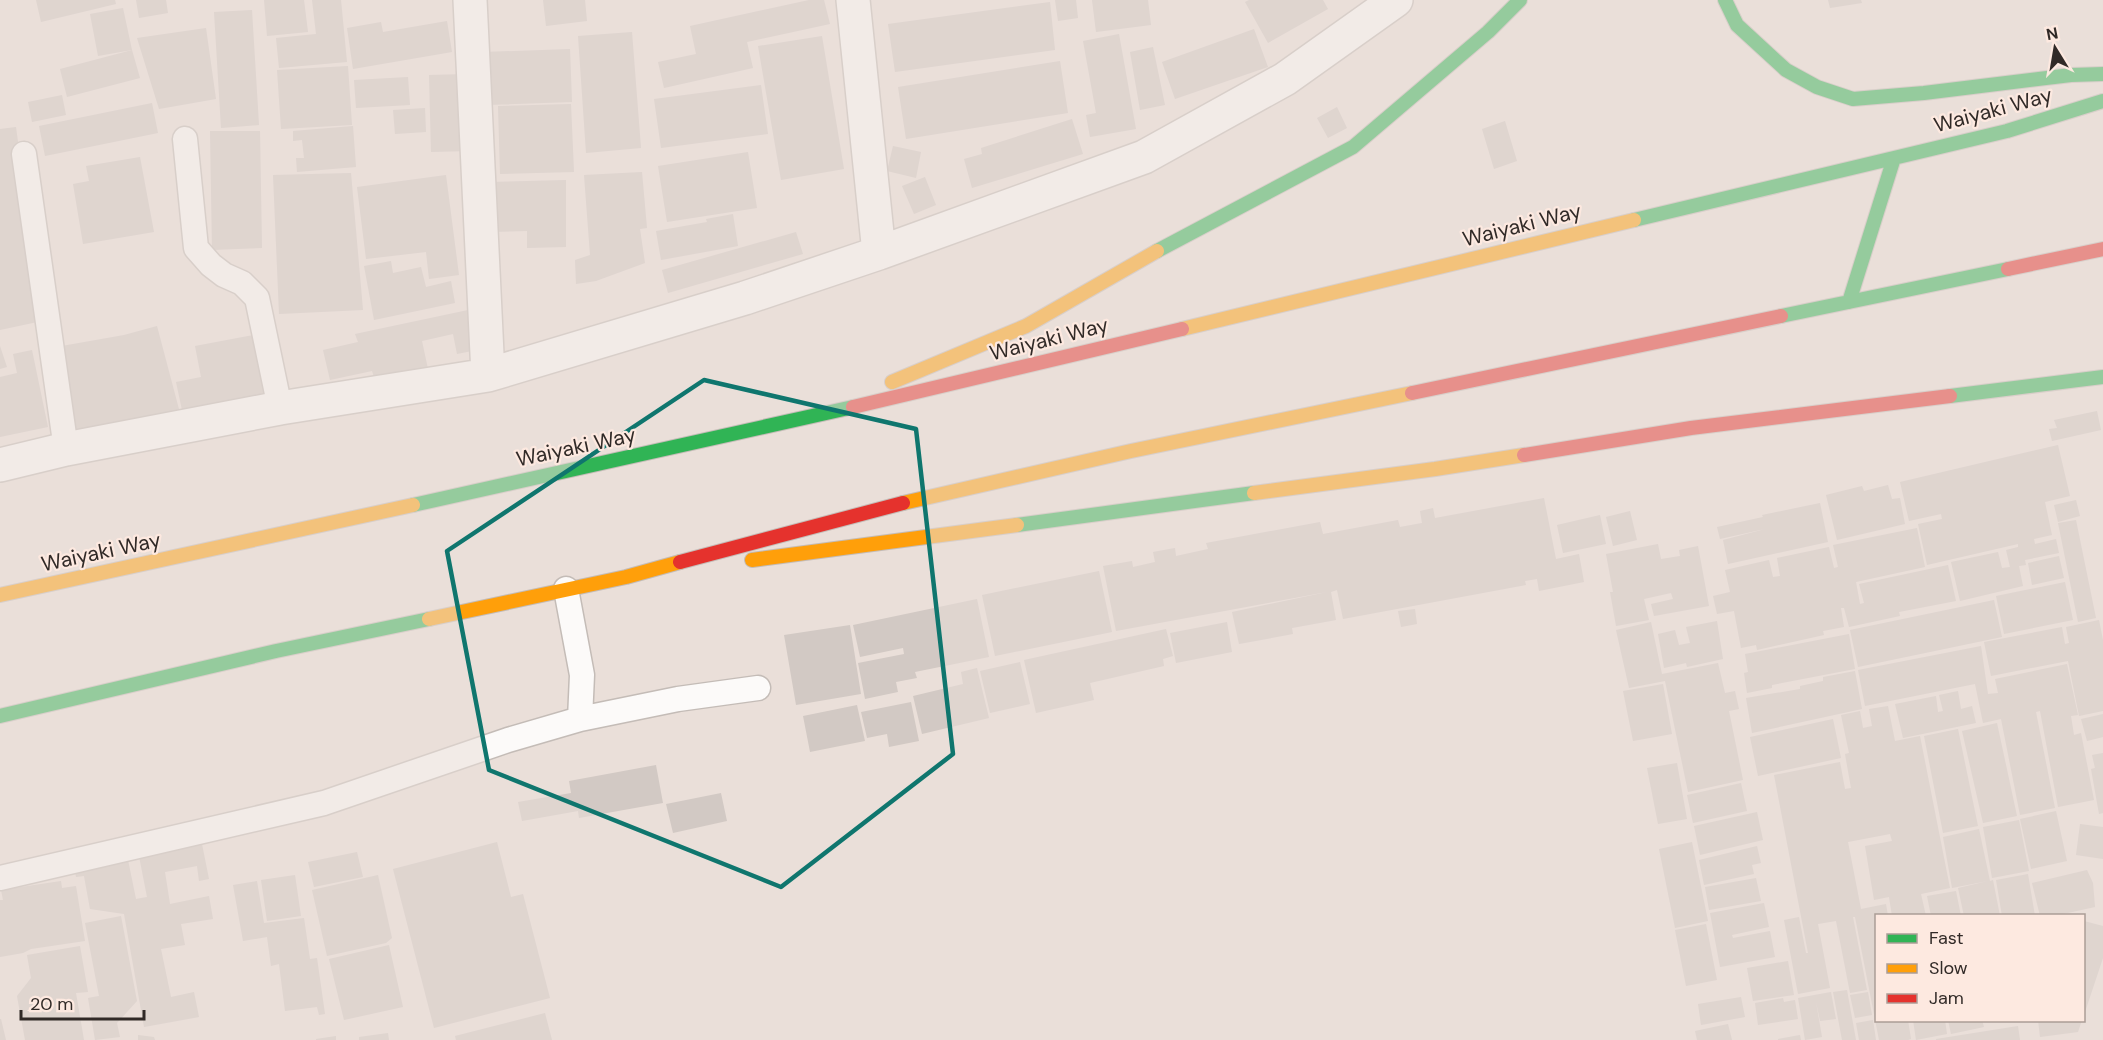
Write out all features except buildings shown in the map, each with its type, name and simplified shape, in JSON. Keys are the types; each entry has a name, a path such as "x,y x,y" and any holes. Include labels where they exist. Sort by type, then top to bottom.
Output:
{"highway":[{"path":"805,419 1026,326 1195,229 1353,147 1488,32 1520,0"},
{"path":"1725,0 1737,25 1786,70 1817,87 1853,99 1924,93 2071,75 2103,74"},
{"name":"Waiyaki Way","path":"0,595 805,419 2007,131 2103,101"},
{"path":"1849,302 1894,158"},
{"path":"0,716 276,651 626,577 863,512 1131,451 2103,249"},
{"path":"626,577 1435,469 1714,425 2103,377"}],"street":[{"path":"470,0 488,375"},
{"path":"854,0 879,253"},
{"path":"0,465 66,449 280,408 488,375 745,298 879,253 1144,158 1285,79 1396,0"}],"lane":[{"path":"185,139 196,248 211,265 224,275 243,283 257,298 280,408"},
{"path":"24,154 66,449"},
{"path":"566,590 582,675 580,719"},
{"path":"0,878 324,803 508,740 580,719 678,699 758,688"}],"highlighted area":[{"path":"704,380 916,429 953,754 781,887 489,770 447,551"}],"traffic: fast":[{"path":"1157,251 1353,147 1488,32 1520,0"},
{"path":"1725,0 1737,25 1786,70 1817,87 1853,99 1924,93 2071,75 2103,74"},
{"path":"1634,220 2007,131 2103,101"},
{"path":"1849,302 1894,158"},
{"path":"1781,316 2008,269"},
{"path":"1950,396 2103,377"},
{"path":"413,505 853,407"},
{"path":"1017,525 1254,493"},
{"path":"0,716 276,651 429,619"}],"traffic: slow":[{"path":"1182,329 1634,220"},
{"path":"892,382 1026,326 1157,251"},
{"path":"903,503 1131,451 1412,393"},
{"path":"1254,493 1524,455"},
{"path":"0,595 413,505"},
{"path":"752,560 1017,525"},
{"path":"429,619 626,577 680,562"}],"traffic: jam":[{"path":"2008,269 2103,249"},
{"path":"1412,393 1781,316"},
{"path":"853,407 1182,329"},
{"path":"1524,455 1691,428 1950,396"},
{"path":"680,562 903,503"}]}
